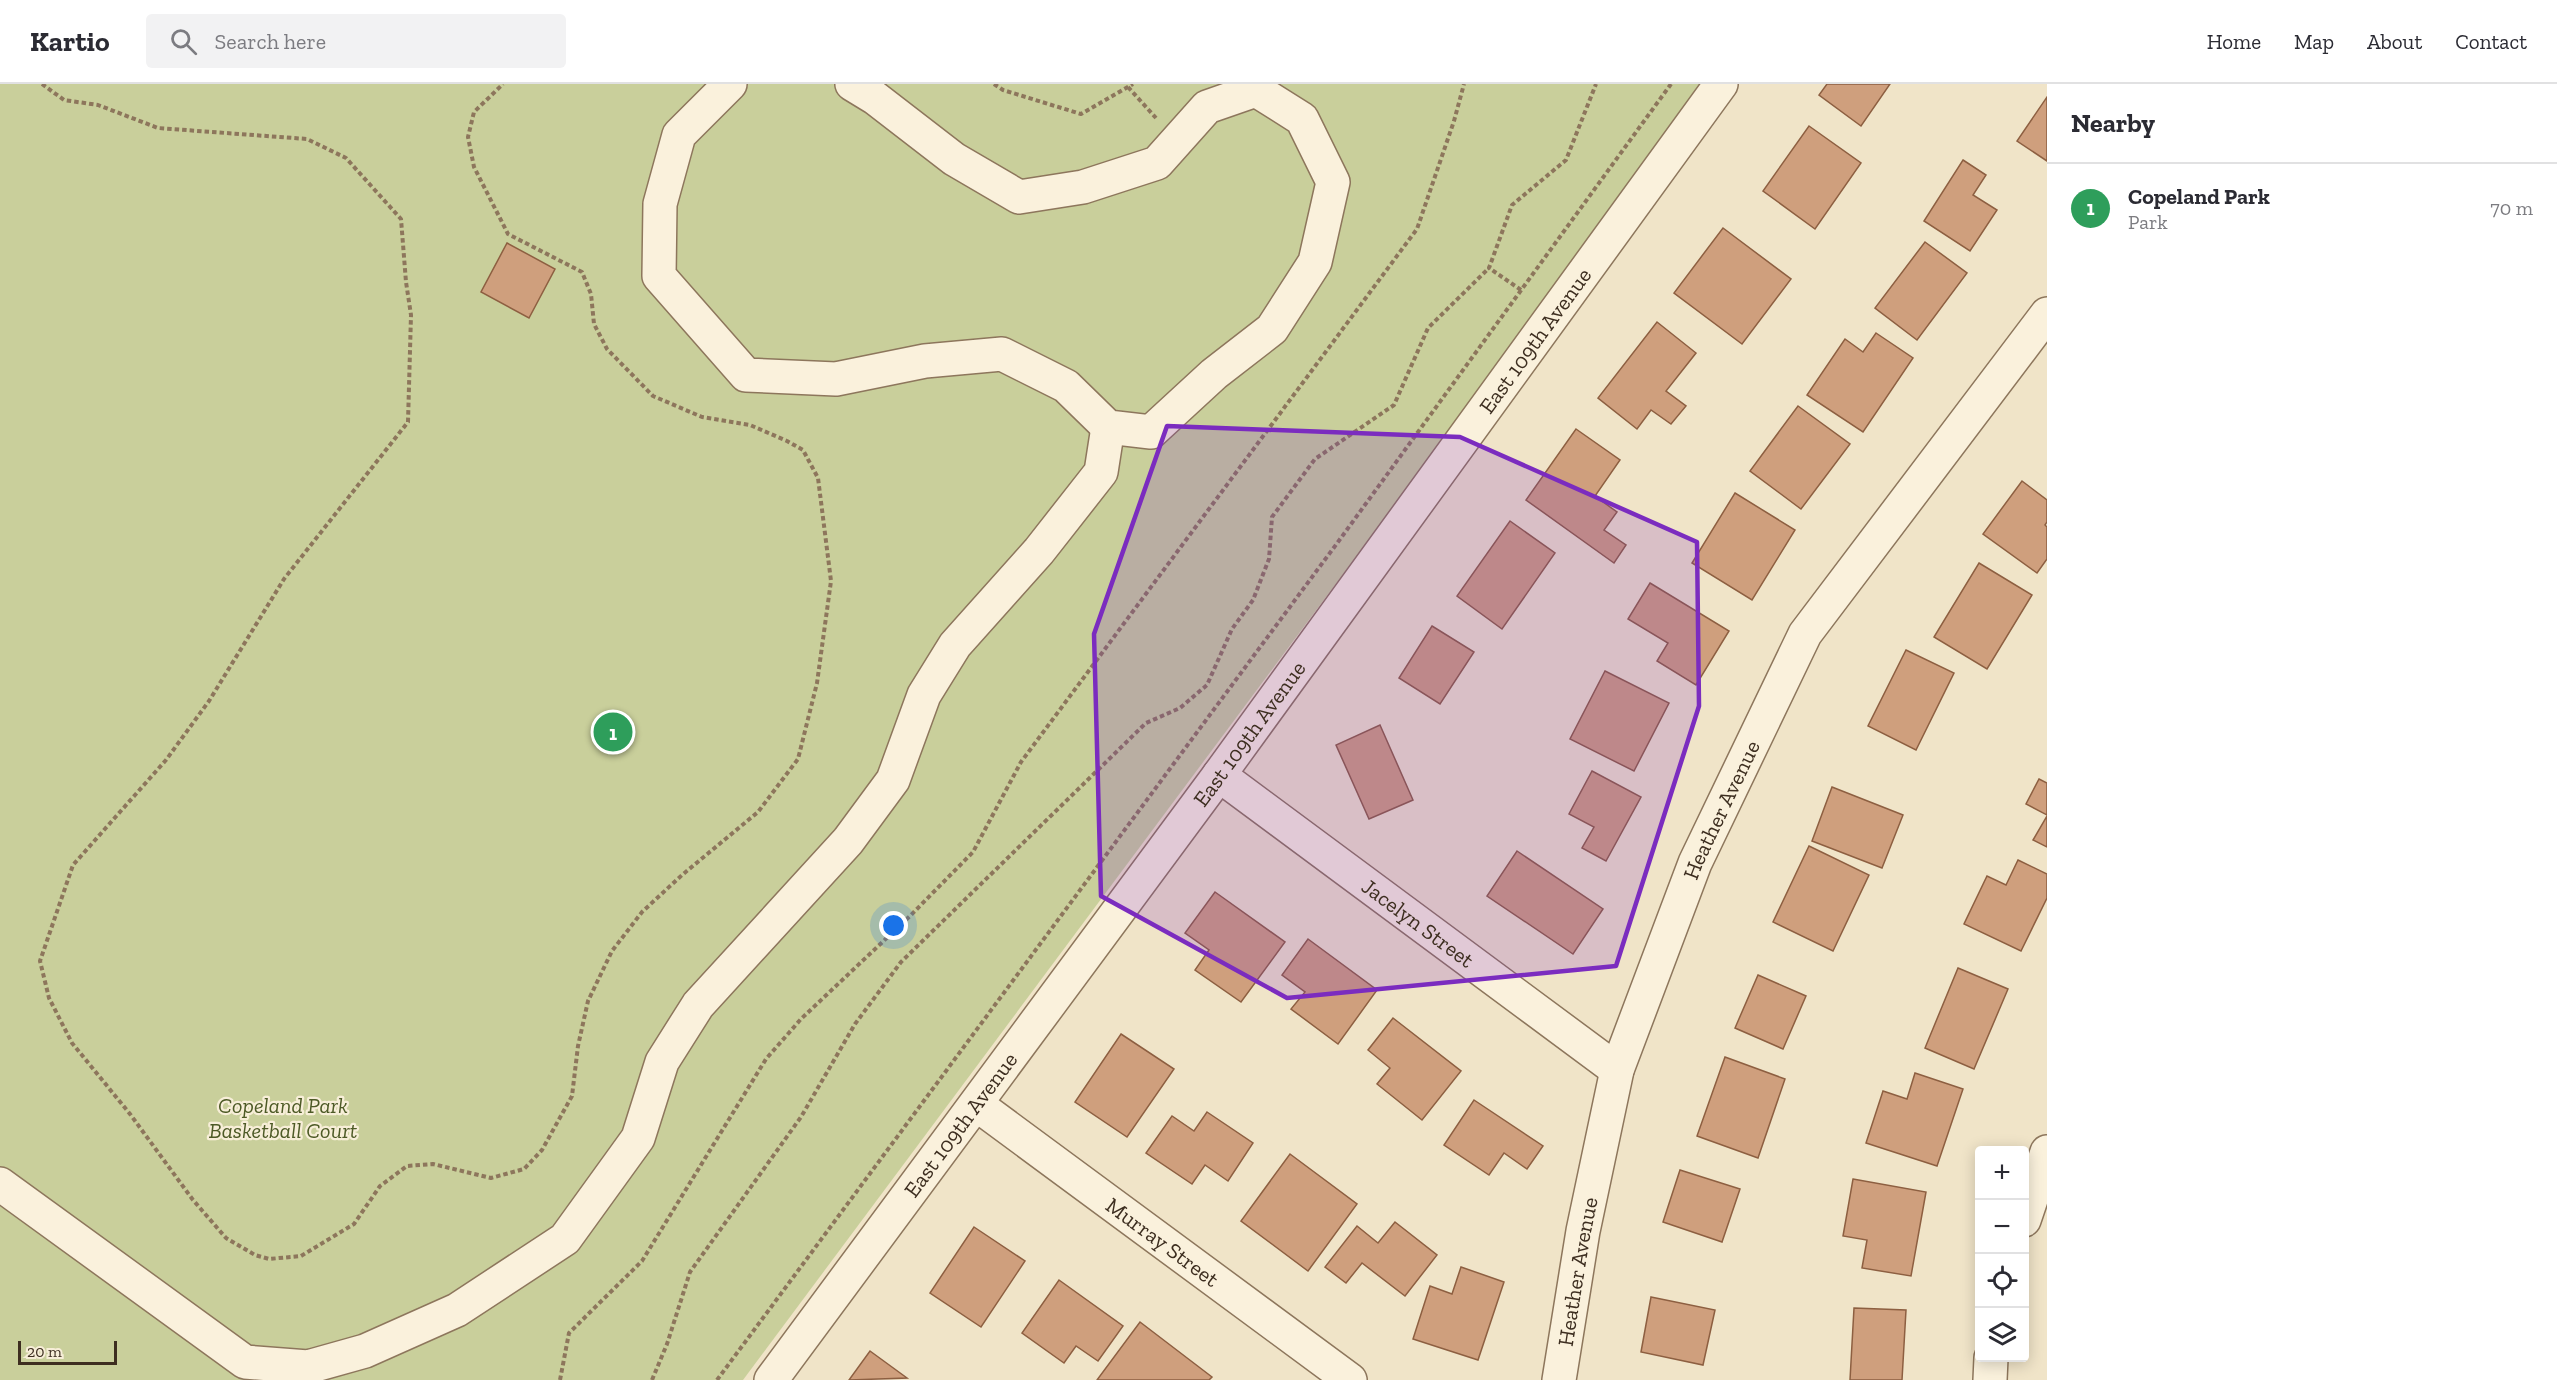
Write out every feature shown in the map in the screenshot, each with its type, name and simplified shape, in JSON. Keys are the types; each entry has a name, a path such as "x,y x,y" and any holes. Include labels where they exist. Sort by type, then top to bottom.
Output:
{"street":[{"path":"730,84 679,135 660,204 659,276 746,375 836,378 925,361 1002,354 1066,386 1108,427 1151,432 1214,374 1272,329 1315,262 1332,182 1302,118 1256,90 1208,106 1156,163 1083,187 1019,197 954,159 875,98 852,84"},
{"name":"East 109th Avenue","path":"771,1380 1219,776 1721,84"},
{"name":"Heather Avenue","path":"1559,1380 1583,1231 1617,1070 1695,863 1806,634 2047,314"},
{"path":"0,1184 245,1362 308,1366 365,1351 457,1310 565,1239 638,1138 662,1062 698,1005 848,841 893,780 924,695 955,645 1039,551 1101,472 1108,427"},
{"name":"Jacelyn Street","path":"1219,776 1617,1070"},
{"name":"Murray Street","path":"976,1104 1350,1380"},
{"path":"2029,1208 2047,1152"},
{"path":"1990,1380 1991,1362"}],"path":[{"path":"42,84 64,99 98,105 158,128 307,139 346,158 401,219 411,315 408,422 284,579 209,701 166,760 73,865 40,961 49,998 72,1043 226,1238 255,1255 269,1258 301,1256 354,1224 380,1186 407,1166 433,1164 491,1178 524,1169 542,1150 572,1096 578,1046 588,1001 612,951 642,912 682,875 758,812 798,759 817,683 831,581 818,478 804,450 750,425 702,417 653,396 607,349 594,324 591,294 582,272 508,234 474,167 468,137 474,112 502,84"},
{"path":"994,84 1003,90 1081,114 1133,84"},
{"path":"560,1380 569,1333 642,1261 766,1059 801,1019 910,916 973,852 1022,762 1417,229 1455,121 1464,84"},
{"path":"652,1380 668,1344 690,1272 801,1117 855,1024 901,962 1146,723 1180,708 1207,685 1232,629 1253,600 1269,559 1272,517 1315,459 1394,405 1428,328 1489,268 1512,205 1566,160 1596,84"},
{"path":"717,1380 1671,84"},
{"path":"1489,268 1521,290"}],"highlighted area":[{"path":"1167,426 1460,437 1697,542 1699,706 1616,966 1287,998 1101,896 1094,634"}],"green space":[{"name":"Copeland Park Basketball Court","path":"0,84 1708,84 743,1380 0,1380"}],"building":[{"path":"1827,84 1890,84 1861,126 1819,95"},
{"path":"2047,97 2047,161 2017,141"},
{"path":"1809,126 1861,163 1815,229 1763,191"},
{"path":"1963,160 1986,175 1973,195 1997,210 1970,251 1924,221"},
{"path":"1723,228 1791,279 1742,344 1674,293"},
{"path":"1925,242 1967,273 1917,340 1875,308"},
{"path":"507,243 555,269 529,318 481,292"},
{"path":"1657,322 1696,353 1666,391 1686,406 1671,424 1651,410 1637,429 1598,398"},
{"path":"1876,333 1913,358 1863,432 1807,395 1845,339 1863,352"},
{"path":"1798,406 1850,444 1801,509 1750,471"},
{"path":"1576,429 1620,460 1595,496 1617,512 1604,530 1626,545 1614,563 1526,500"},
{"path":"2022,481 2047,500 2045,525 2047,527 2047,559 2037,573 1983,534"},
{"path":"1735,493 1795,530 1752,600 1692,563"},
{"path":"1510,521 1555,553 1502,629 1457,596"},
{"path":"1979,563 2032,595 1987,669 1934,637"},
{"path":"1650,583 1729,631 1696,685 1657,661 1668,643 1628,619"},
{"path":"1432,626 1474,652 1440,704 1399,678"},
{"path":"1906,650 1954,673 1916,750 1868,726"},
{"path":"1605,671 1669,703 1634,771 1570,739"},
{"path":"1380,725 1413,800 1369,819 1336,745"},
{"path":"1592,771 1641,797 1606,861 1582,848 1594,827 1569,814"},
{"path":"2039,779 2047,783 2047,815 2026,804"},
{"path":"1832,787 1903,815 1882,868 1812,841"},
{"path":"2047,816 2047,847 2033,840"},
{"path":"1809,846 1869,875 1833,951 1773,922"},
{"path":"1517,851 1603,909 1573,954 1487,896"},
{"path":"2018,860 2047,874 2047,898 2021,951 1964,924 1987,876 2006,885"},
{"path":"1215,892 1285,942 1241,1002 1195,970 1209,950 1185,933"},
{"path":"1308,939 1377,990 1338,1044 1291,1009 1305,992 1282,975"},
{"path":"1958,968 2008,989 1974,1069 1925,1048"},
{"path":"1758,975 1806,996 1783,1049 1735,1028"},
{"path":"1393,1018 1461,1071 1422,1120 1377,1084 1390,1068 1368,1050"},
{"path":"1121,1034 1174,1069 1127,1137 1075,1102"},
{"path":"1725,1057 1785,1079 1758,1158 1697,1136"},
{"path":"1915,1073 1963,1089 1937,1166 1866,1143 1883,1091 1907,1099"},
{"path":"1474,1100 1543,1146 1527,1169 1504,1153 1489,1175 1444,1145"},
{"path":"1207,1112 1253,1143 1228,1181 1205,1165 1192,1184 1146,1153 1172,1116 1194,1131"},
{"path":"1290,1154 1357,1204 1308,1271 1241,1221"},
{"path":"1680,1170 1740,1189 1722,1242 1663,1222"},
{"path":"1853,1179 1926,1192 1911,1276 1862,1268 1867,1240 1843,1236"},
{"path":"1395,1222 1437,1255 1405,1296 1362,1263 1346,1283 1325,1267 1357,1226 1378,1243"},
{"path":"974,1227 1025,1261 981,1327 930,1293"},
{"path":"1461,1267 1504,1282 1478,1360 1413,1339 1430,1286 1452,1294"},
{"path":"1059,1280 1123,1326 1098,1361 1076,1346 1064,1363 1022,1333"},
{"path":"1651,1297 1715,1310 1703,1365 1641,1352"},
{"path":"1854,1308 1906,1310 1902,1380 1850,1380"},
{"path":"1140,1322 1212,1377 1209,1380 1097,1380"},
{"path":"870,1351 907,1378 849,1380"}],"place":[{"name":"Copeland Park","path":"613,732"}]}
